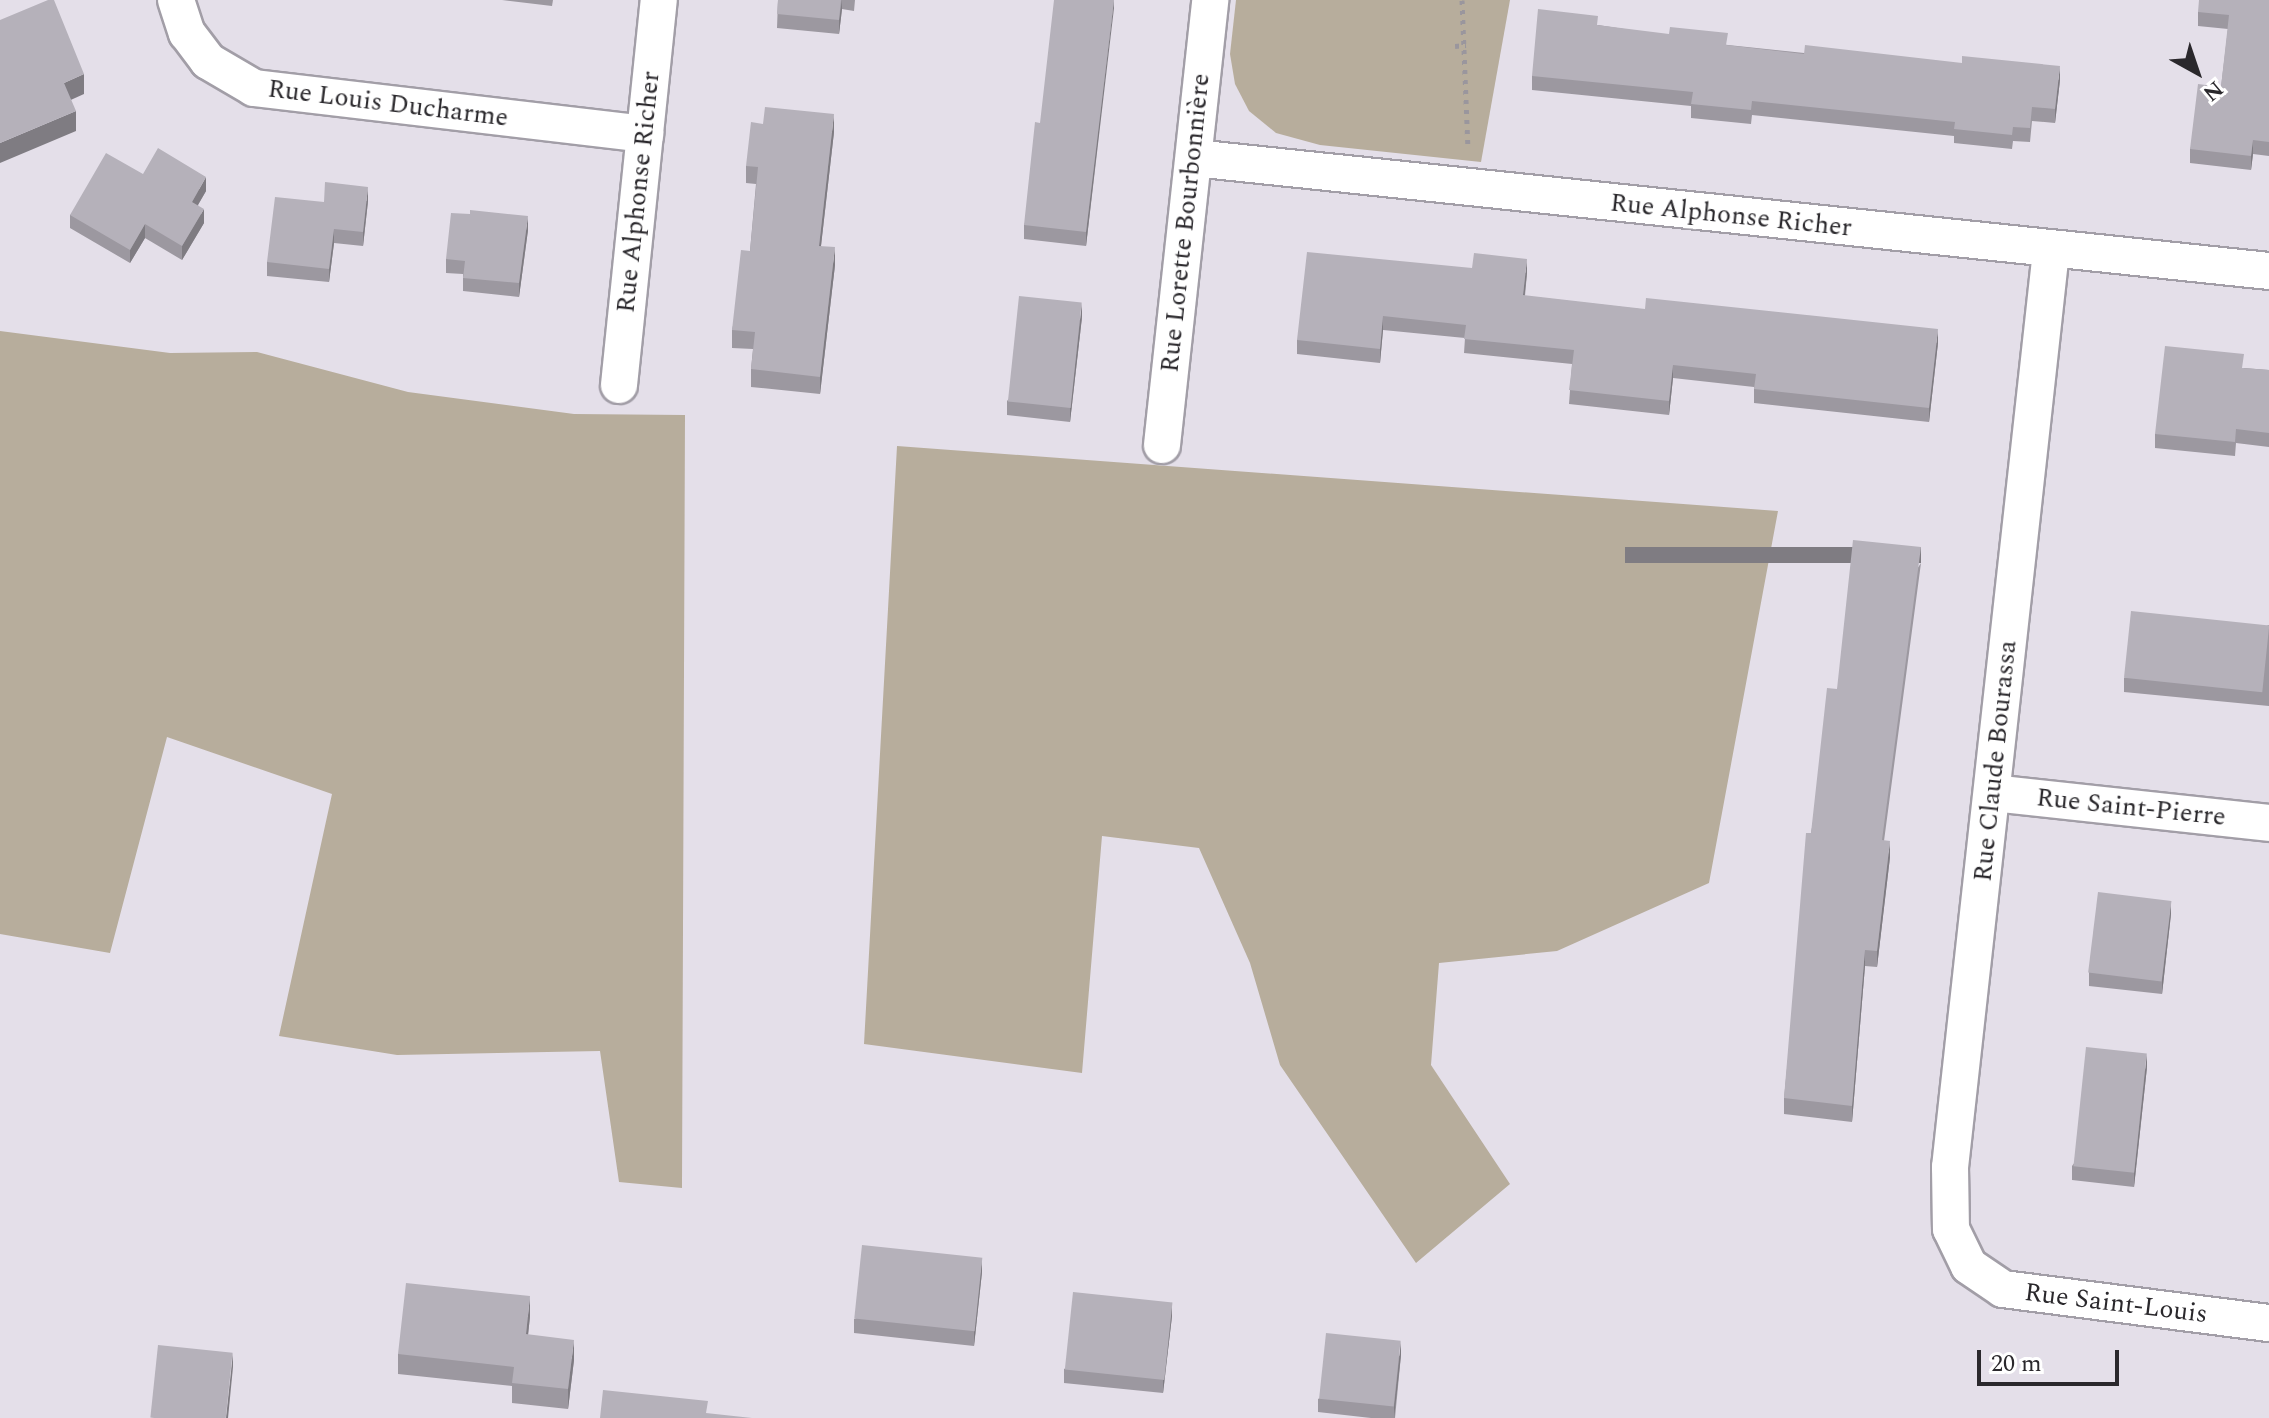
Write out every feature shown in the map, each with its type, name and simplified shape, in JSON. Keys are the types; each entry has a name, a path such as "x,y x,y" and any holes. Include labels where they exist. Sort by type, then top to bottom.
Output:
{"street":[{"name":"Rue Louis Ducharme","path":"176,0 187,33 208,61 254,88 645,134"},
{"name":"Rue Alphonse Richer","path":"619,385 659,0"},
{"name":"Rue Lorette Bourbonnière","path":"1162,445 1210,0"},
{"name":"Rue Alphonse Richer","path":"1194,158 2051,251 2269,271"},
{"name":"Rue Claude Bourassa","path":"1969,1266 1951,1229 1950,1167 2051,251"},
{"name":"Rue Saint-Pierre","path":"1993,793 2269,823"},
{"name":"Rue Saint-Louis","path":"1969,1266 1991,1283 2017,1292 2269,1323"}],"path":[{"path":"1462,0 1468,156"},
{"path":"1455,46 1466,45"}],"shaded area":[{"path":"1236,0 1510,0 1481,162 1320,145 1276,133 1249,111 1235,84 1230,54"},
{"path":"0,331 170,353 257,352 408,392 574,414 685,415 682,1188 619,1182 600,1051 397,1055 279,1036 332,794 167,737 110,953 0,934"},
{"path":"897,446 1778,511 1709,883 1557,951 1439,963 1431,1065 1510,1184 1416,1263 1280,1065 1250,963 1199,848 1102,836 1082,1073 864,1044"}],"building":[{"path":"54,0 84,74 64,83 76,111 0,143 0,20"},
{"path":"778,0 841,0 839,20 777,14"},
{"path":"1054,0 1114,0 1086,232 1024,225 1035,122 1040,123"},
{"path":"2199,0 2269,0 2269,142 2253,140 2251,156 2190,149 2198,84 2221,87 2229,15 2198,12"},
{"path":"1538,9 1598,16 1597,25 1669,34 1670,27 1728,33 1726,45 1804,54 1805,45 1962,63 1962,56 2060,66 2055,109 2032,107 2030,128 2013,127 2012,135 1954,129 1955,122 1752,101 1751,110 1691,104 1693,92 1532,76"},
{"path":"765,107 834,114 819,246 835,247 820,377 751,369 755,332 732,330 741,250 750,251 758,167 746,166 751,122 763,124"},
{"path":"158,148 206,177 192,202 204,209 182,246 145,224 130,250 70,215 106,153 143,174"},
{"path":"325,182 368,187 363,232 334,229 329,269 267,262 275,197 324,202"},
{"path":"470,210 528,216 519,283 463,278 465,261 446,259 451,213 470,214"},
{"path":"1307,252 1472,268 1474,253 1527,259 1523,295 1645,309 1646,298 1938,329 1929,408 1754,389 1756,374 1673,365 1669,401 1569,390 1574,350 1464,339 1466,325 1383,316 1380,349 1297,340"},
{"path":"1019,296 1082,303 1071,408 1008,401"},
{"path":"2165,346 2244,354 2242,368 2269,370 2269,433 2236,429 2235,442 2155,434"},
{"path":"1853,540 1921,547 1882,840 1890,841 1877,951 1865,950 1852,1106 1784,1098 1806,833 1811,833 1827,688 1837,689"},
{"path":"2131,611 2269,626 2262,692 2124,678"},
{"path":"2098,892 2171,901 2162,981 2088,972"},
{"path":"2086,1047 2147,1053 2134,1173 2073,1166"},
{"path":"862,1245 982,1258 975,1331 854,1319"},
{"path":"406,1283 530,1296 526,1334 574,1340 568,1389 512,1383 514,1367 398,1354"},
{"path":"1073,1292 1172,1302 1164,1380 1065,1370"},
{"path":"1326,1333 1401,1341 1394,1406 1319,1399"},
{"path":"158,1345 233,1353 226,1418 150,1418"},
{"path":"603,1390 708,1401 706,1413 752,1418 600,1418"}]}
